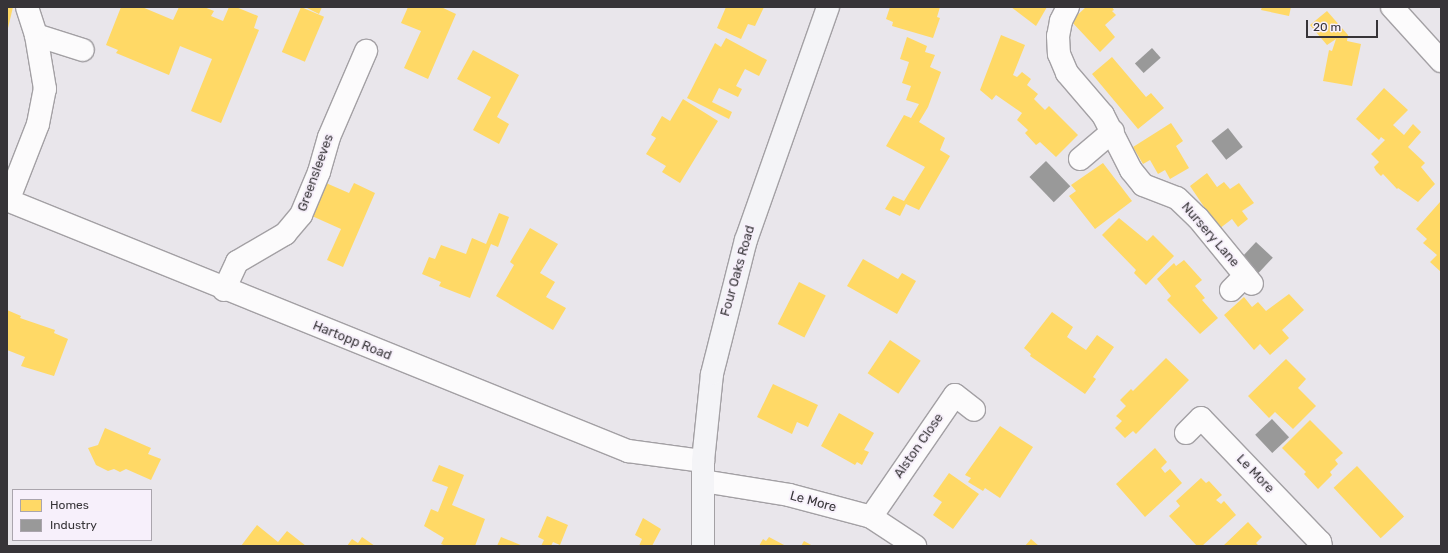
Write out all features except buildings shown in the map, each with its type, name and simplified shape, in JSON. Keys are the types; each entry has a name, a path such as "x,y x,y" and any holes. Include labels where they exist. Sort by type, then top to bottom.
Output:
{"main road":[{"name":"Four Oaks Road","path":"703,546 703,471 712,374 746,240 828,7"}],"street":[{"path":"8,201 43,105 45,89 36,35 27,7"},
{"name":"Nursery Lane","path":"1068,7 1061,21 1058,36 1059,54 1067,73 1103,115 1113,131 1131,170 1143,185 1177,198 1198,218 1243,283"},
{"path":"1392,7 1441,61"},
{"path":"36,35 83,50"},
{"name":"Greensleeves","path":"224,290 238,262 285,234 301,215 318,172 329,136 366,51"},
{"path":"1080,159 1113,131"},
{"name":"Hartopp Road","path":"8,201 224,290 628,451 703,471"},
{"name":"Alston Close","path":"871,517 955,395 974,410"},
{"name":"Le More","path":"1186,433 1201,418 1320,542 1321,546"},
{"name":"Le More","path":"703,471 871,517 915,546"}]}
